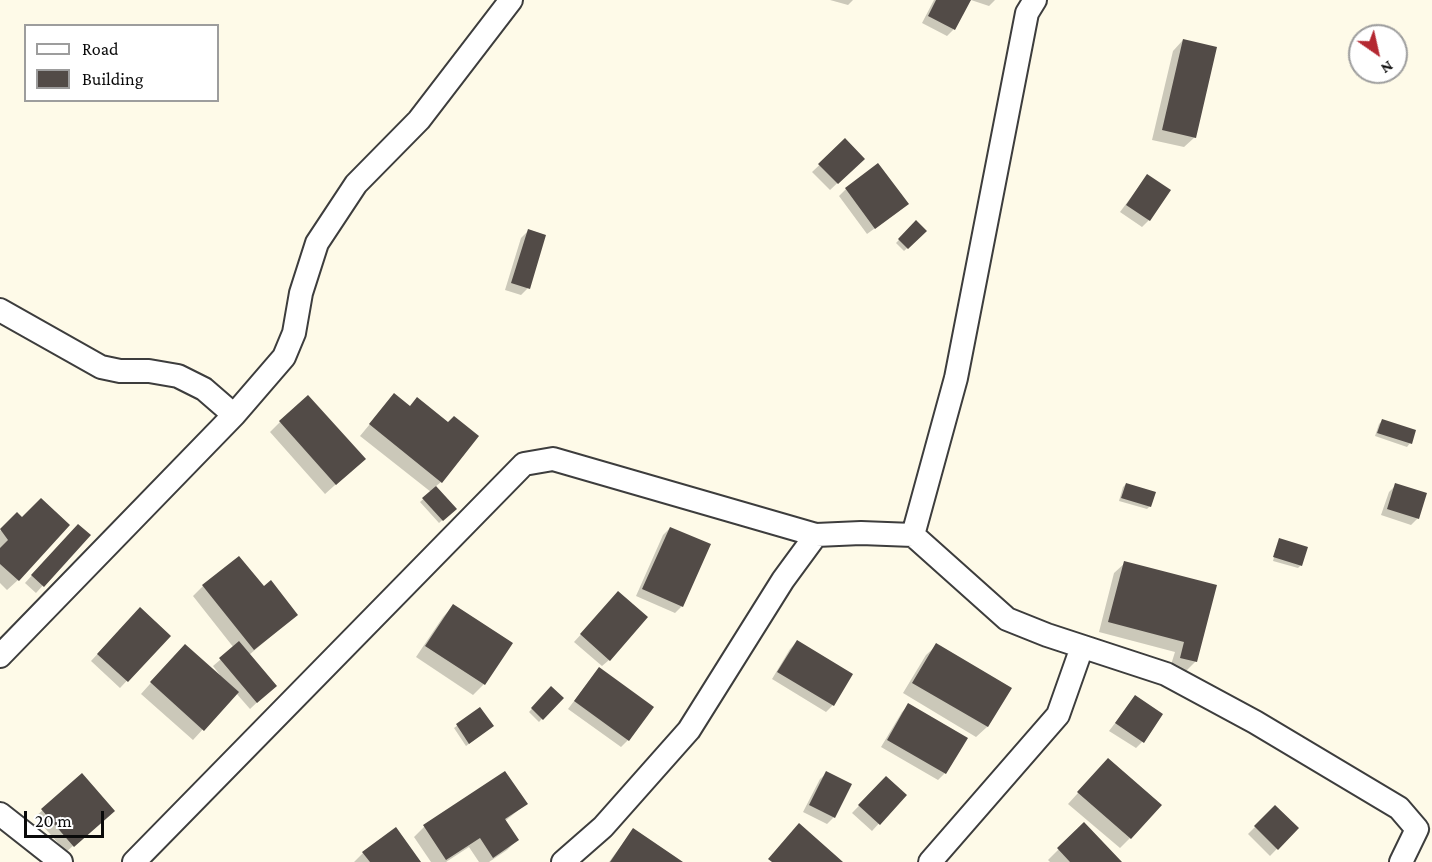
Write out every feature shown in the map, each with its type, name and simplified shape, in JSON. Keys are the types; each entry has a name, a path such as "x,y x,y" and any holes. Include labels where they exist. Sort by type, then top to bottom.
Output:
{"street":[{"path":"0,656 234,416 284,357 294,333 301,293 317,243 356,184 419,120 512,0"},
{"path":"913,535 956,378 1027,13 1035,0"},
{"path":"0,310 101,367 178,376 204,389 234,416"},
{"path":"134,862 524,464 553,459 816,535 861,533 913,535 1007,619 1166,674 1255,722 1399,808 1417,829 1401,862"},
{"path":"563,862 603,827 689,730 783,580 816,535"},
{"path":"930,862 1058,715 1083,647"},
{"path":"0,814 61,862"}],"building":[{"path":"936,0 971,0 955,30 928,16"},
{"path":"1183,39 1217,47 1196,138 1162,130"},
{"path":"845,138 865,159 838,184 818,164"},
{"path":"878,163 909,204 875,229 845,188"},
{"path":"1147,174 1171,190 1150,221 1126,205"},
{"path":"916,220 927,231 908,249 898,239"},
{"path":"528,229 546,235 530,289 511,283"},
{"path":"394,393 410,406 417,397 448,422 454,416 479,436 442,483 369,424"},
{"path":"308,395 366,459 336,485 279,421"},
{"path":"1382,419 1416,430 1412,444 1377,433"},
{"path":"1126,483 1156,492 1151,507 1121,498"},
{"path":"1395,483 1427,493 1419,519 1387,509"},
{"path":"436,486 457,509 443,521 422,498"},
{"path":"41,498 70,525 19,581 0,564 0,548 8,540 0,529 17,512 22,517"},
{"path":"78,524 91,535 44,587 31,575"},
{"path":"670,527 711,544 683,607 642,589"},
{"path":"1279,538 1308,547 1302,566 1273,557"},
{"path":"239,556 264,586 271,580 298,615 254,650 202,585"},
{"path":"1124,561 1217,585 1197,662 1180,658 1184,642 1108,622"},
{"path":"618,591 648,617 610,661 580,634"},
{"path":"453,604 513,643 485,685 425,646"},
{"path":"140,607 171,636 128,682 97,654"},
{"path":"797,640 853,674 834,706 777,672"},
{"path":"239,641 277,686 257,703 219,658"},
{"path":"936,643 1012,688 988,727 912,683"},
{"path":"185,644 239,692 204,731 150,682"},
{"path":"599,667 654,707 629,741 574,701"},
{"path":"551,686 564,698 543,720 531,708"},
{"path":"1135,695 1163,714 1144,743 1115,723"},
{"path":"908,703 968,738 946,774 887,740"},
{"path":"480,707 494,726 469,744 456,724"},
{"path":"1108,758 1162,805 1131,839 1077,792"},
{"path":"505,771 528,804 505,819 519,840 493,858 480,838 446,860 423,825"},
{"path":"826,771 852,784 835,818 809,805"},
{"path":"82,773 115,811 74,847 41,809"},
{"path":"886,776 907,795 880,825 858,805"},
{"path":"1275,805 1299,828 1278,850 1254,826"},
{"path":"1084,822 1122,862 1070,862 1057,848"},
{"path":"799,823 843,862 772,862 768,859"},
{"path":"396,827 421,862 370,862 362,852"},
{"path":"633,828 683,862 610,862"}]}
